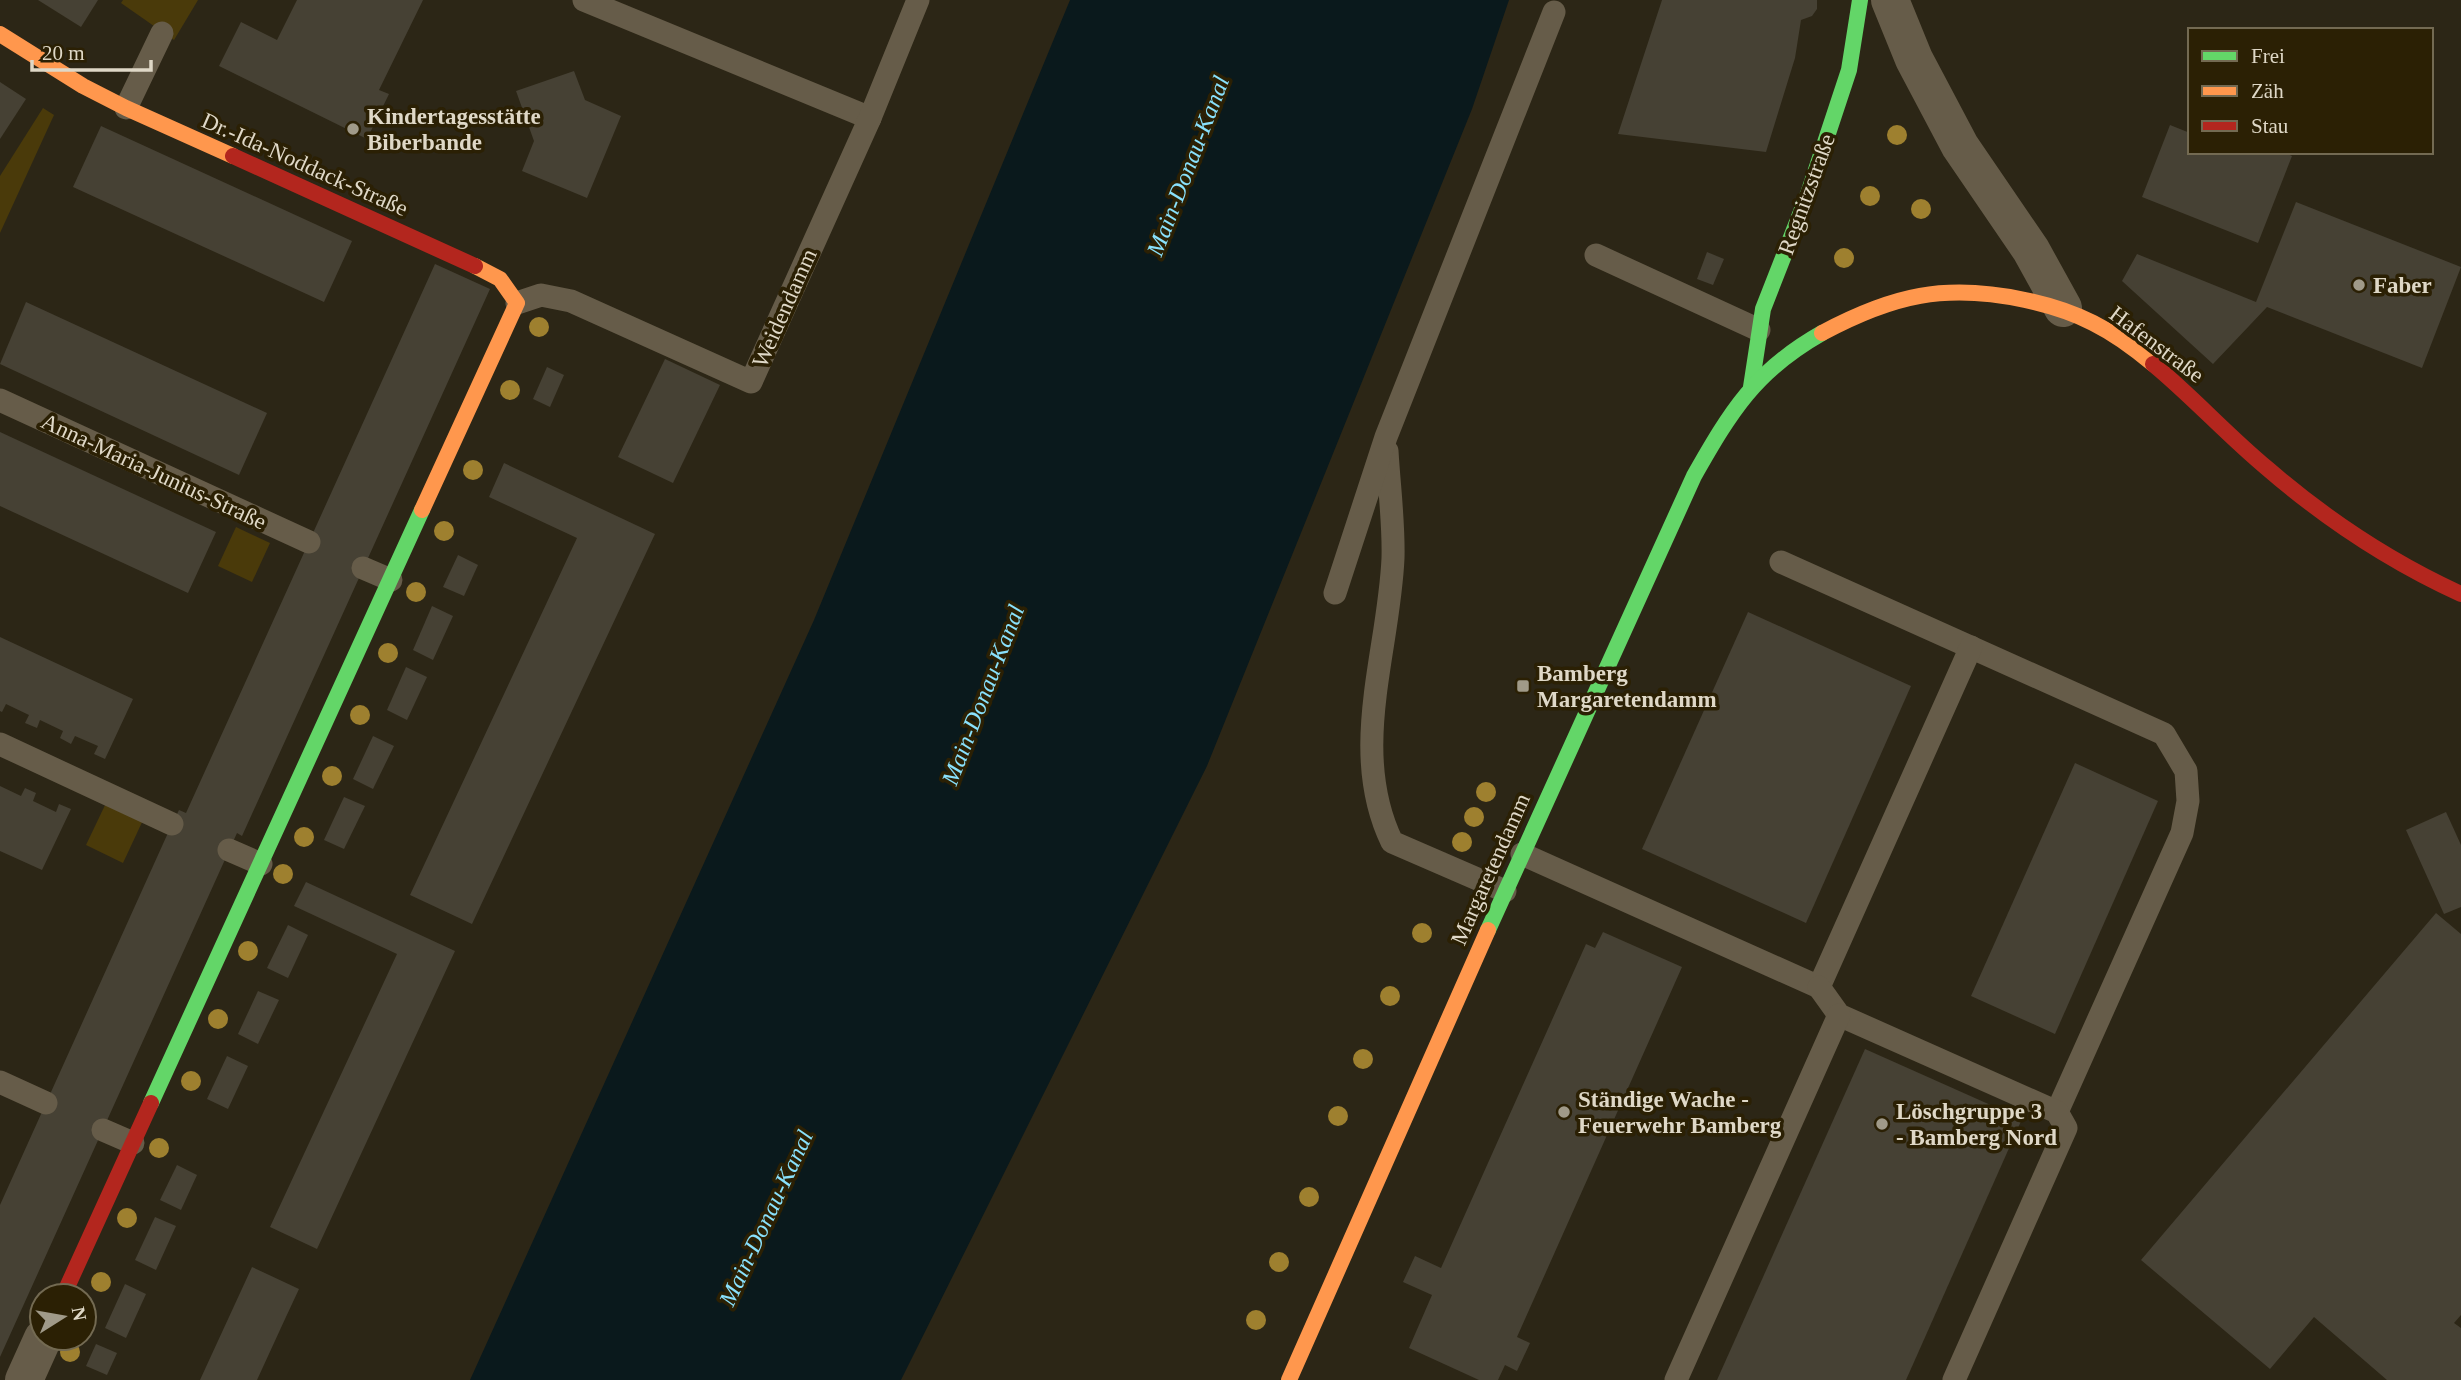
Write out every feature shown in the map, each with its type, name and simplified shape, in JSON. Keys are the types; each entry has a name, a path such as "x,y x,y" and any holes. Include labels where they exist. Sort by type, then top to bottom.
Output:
{"street":[{"name":"Regnitzstraße","path":"1751,387 1763,309 1808,194 1849,70 1860,0"},
{"path":"1890,0 1914,59 1960,146 2031,250 2063,308"},
{"name":"Dr.-Ida-Noddack-Straße","path":"0,34 66,76 126,108 441,249 500,279 517,303"},
{"name":"Hafenstraße","path":"1751,387 1793,352 1844,321 1912,296 1956,289 2002,294 2063,308 2105,330 2142,356 2266,468 2353,533 2439,585 2461,594"},
{"path":"69,1282 517,303"},
{"name":"Margaretendamm","path":"1289,1380 1643,583 1694,476 1720,429 1751,387"},
{"path":"24,1380 37,1352"}],"lane":[{"path":"584,0 870,118"},
{"name":"Weidendamm","path":"517,303 541,295 571,301 751,382 870,118 918,0"},
{"path":"1335,593 1386,437 1553,12"},
{"path":"126,108 162,33"},
{"path":"1596,255 1759,330"},
{"name":"Anna-Maria-Junius-Straße","path":"0,400 309,542"},
{"path":"1386,437 1393,558 1371,726 1372,769 1382,821 1392,842 1505,891"},
{"path":"1781,562 2164,734 2186,771 2188,801 2182,833 2057,1112"},
{"path":"363,568 391,580"},
{"path":"1819,987 1971,647"},
{"path":"0,744 172,824"},
{"path":"229,850 261,864"},
{"path":"1522,854 1819,987 1839,1014 2057,1112 2066,1128 1954,1380"},
{"path":"1676,1380 1839,1014"},
{"path":"0,1082 46,1103"},
{"path":"103,1130 132,1143"}],"shaded area":[{"path":"123,0 198,0 174,40 121,3"},
{"path":"43,108 54,115 0,233 0,176"},
{"path":"236,527 270,543 252,582 218,566"},
{"path":"107,801 144,818 123,863 86,845"}],"water":[{"name":"Main-Donau-Kanal","path":"1070,0 1509,0 1472,109 1207,766 901,1380 470,1380 814,620"}],"building":[{"path":"38,0 98,0 81,27"},
{"path":"297,0 423,0 379,90 389,94 367,139 219,66 241,22 277,40"},
{"path":"1662,0 1817,0 1817,9 1812,16 1801,20 1795,58 1766,152 1618,134"},
{"path":"574,71 585,100 621,116 587,198 522,171 534,141 516,91"},
{"path":"0,82 26,99 0,139"},
{"path":"2170,125 2188,132 2188,154 2292,156 2258,243 2142,197"},
{"path":"101,126 352,241 324,302 73,187"},
{"name":"Faber","path":"2296,202 2461,267 2422,368 2267,307 2213,364 2122,281 2137,254 2256,302"},
{"path":"1707,252 1724,259 1713,285 1697,279"},
{"path":"435,264 490,289 242,836 237,833 34,1282 28,1282 28,1295 0,1357 0,1205 172,824 179,810 186,813"},
{"path":"26,302 267,413 239,475 0,364"},
{"path":"665,359 720,385 673,483 618,457"},
{"path":"547,367 564,375 550,407 533,399"},
{"path":"0,432 216,532 188,593 0,506"},
{"path":"504,463 655,534 472,924 410,895 577,538 489,497"},
{"path":"458,555 478,565 464,596 443,587"},
{"path":"432,606 453,616 433,660 413,650"},
{"path":"1748,612 1911,686 1806,923 1642,849"},
{"path":"0,637 133,699 105,759 94,754 98,746 75,736 71,744 60,738 63,731 40,720 37,728 25,723 29,715 6,704 2,712 0,711"},
{"path":"406,667 427,677 407,720 387,710"},
{"path":"373,736 394,746 373,789 353,779"},
{"path":"2075,763 2158,801 2055,1034 1971,996"},
{"path":"0,786 21,796 25,788 36,793 33,801 56,812 59,804 71,809 42,870 0,851"},
{"path":"344,797 365,806 344,849 324,840"},
{"path":"2446,812 2461,845 2461,907 2444,914 2406,830"},
{"path":"306,882 455,951 317,1249 270,1227 397,954 294,906"},
{"path":"2436,913 2461,934 2461,1315 2454,1323 2461,1328 2461,1380 2387,1380 2314,1317 2270,1369 2141,1260"},
{"path":"288,925 308,935 288,978 267,968"},
{"name":"Ständige Wache - Feuerwehr Bamberg","path":"1603,932 1682,967 1517,1337 1530,1343 1517,1371 1505,1365 1498,1380 1479,1380 1409,1348 1432,1295 1403,1282 1415,1256 1441,1268 1586,944 1595,948"},
{"path":"258,991 279,1000 258,1044 238,1034"},
{"path":"1865,1049 2022,1119 1906,1380 1717,1380"},
{"path":"227,1056 248,1066 228,1109 207,1099"},
{"path":"177,1165 197,1175 181,1210 160,1200"},
{"path":"155,1217 176,1226 156,1270 135,1260"},
{"path":"252,1267 299,1289 257,1380 200,1380"},
{"path":"125,1284 146,1294 126,1338 105,1328"},
{"path":"98,1345 117,1353 107,1375 86,1366 92,1352 98,1352"}],"traffic: fast":[{"path":"1751,387 1763,309 1808,194 1849,70 1860,0"},
{"path":"1488,930 1694,476 1747,394 1779,362 1822,333"},
{"path":"151,1103 422,510"}],"traffic: slow":[{"path":"0,34 83,86 233,156"},
{"path":"422,510 517,303 500,279 475,266"},
{"path":"1822,333 1872,309 1896,301 1944,293 1996,295 2044,304 2078,316 2108,331 2153,364"},
{"path":"1289,1380 1488,930"}],"traffic: jam":[{"path":"233,156 475,266"},
{"path":"2153,364 2253,456 2313,505 2384,554 2461,594"},
{"path":"69,1282 151,1103"}],"place":[{"name":"Kindertagesstätte Biberbande","path":"353,129"},
{"name":"Faber","path":"2359,285"},
{"name":"Bamberg Margaretendamm","path":"1523,686"},
{"name":"Ständige Wache - Feuerwehr Bamberg","path":"1564,1112"},
{"name":"Löschgruppe 3 - Bamberg Nord","path":"1882,1124"}]}
